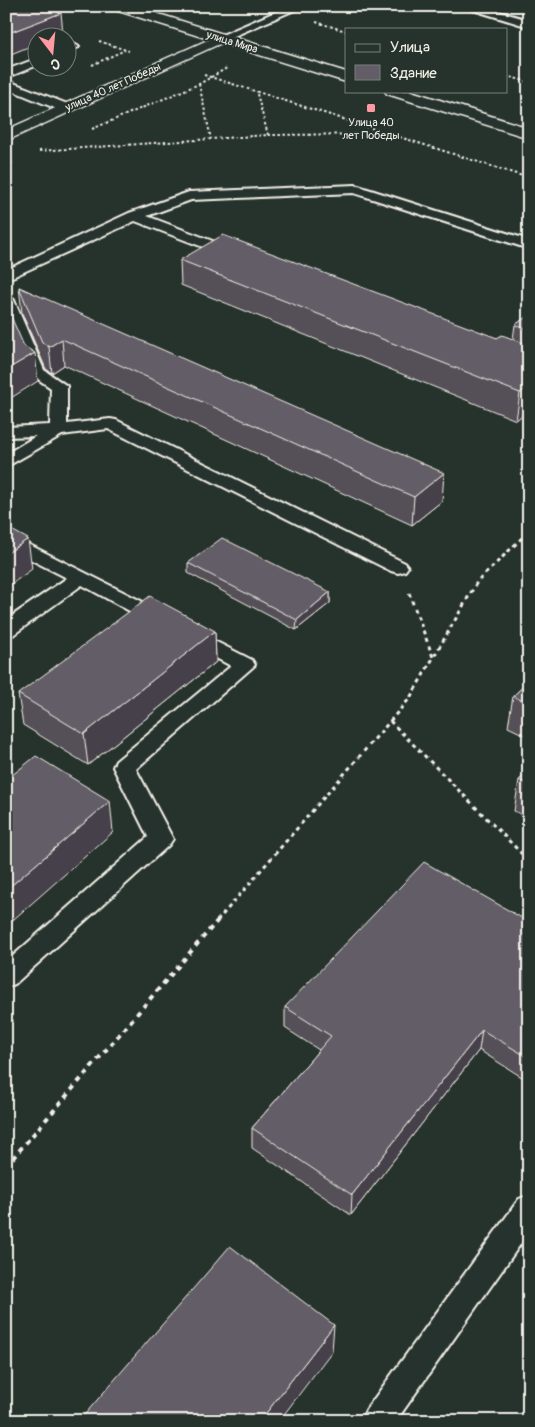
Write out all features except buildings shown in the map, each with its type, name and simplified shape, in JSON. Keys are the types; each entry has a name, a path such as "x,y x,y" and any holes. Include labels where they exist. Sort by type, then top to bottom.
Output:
{"street":[{"name":"улица Мира","path":"117,6 345,77"},
{"name":"улица 40 лет Победы","path":"6,136 221,38"},
{"path":"396,92 529,133"}],"lane":[{"path":"221,38 299,6"},
{"path":"465,6 529,24"},
{"path":"6,74 28,65"},
{"path":"6,84 66,108"},
{"path":"6,276 134,216 189,196 355,189 529,245"},
{"path":"134,216 244,257"},
{"path":"6,300 37,373 59,386 58,430"},
{"path":"6,432 58,430 110,424 398,567"},
{"path":"6,462 58,430"},
{"path":"6,538 245,665 124,767 161,839 6,976"},
{"path":"6,630 81,578"},
{"path":"377,1421 529,1208"}],"path":[{"path":"98,40 257,93 529,178"},
{"path":"90,66 126,50"},
{"path":"90,129 199,84 210,77"},
{"path":"508,77 529,82"},
{"path":"199,84 212,139"},
{"path":"257,93 268,135"},
{"path":"54,144 36,152 268,135 391,134"},
{"path":"6,166 21,159"},
{"path":"6,1166 410,698 477,582 529,531"},
{"path":"398,567 420,619 433,658"},
{"path":"390,721 529,861"}],"place":[{"name":"Улица 40 лет Победы","path":"371,108"}]}
